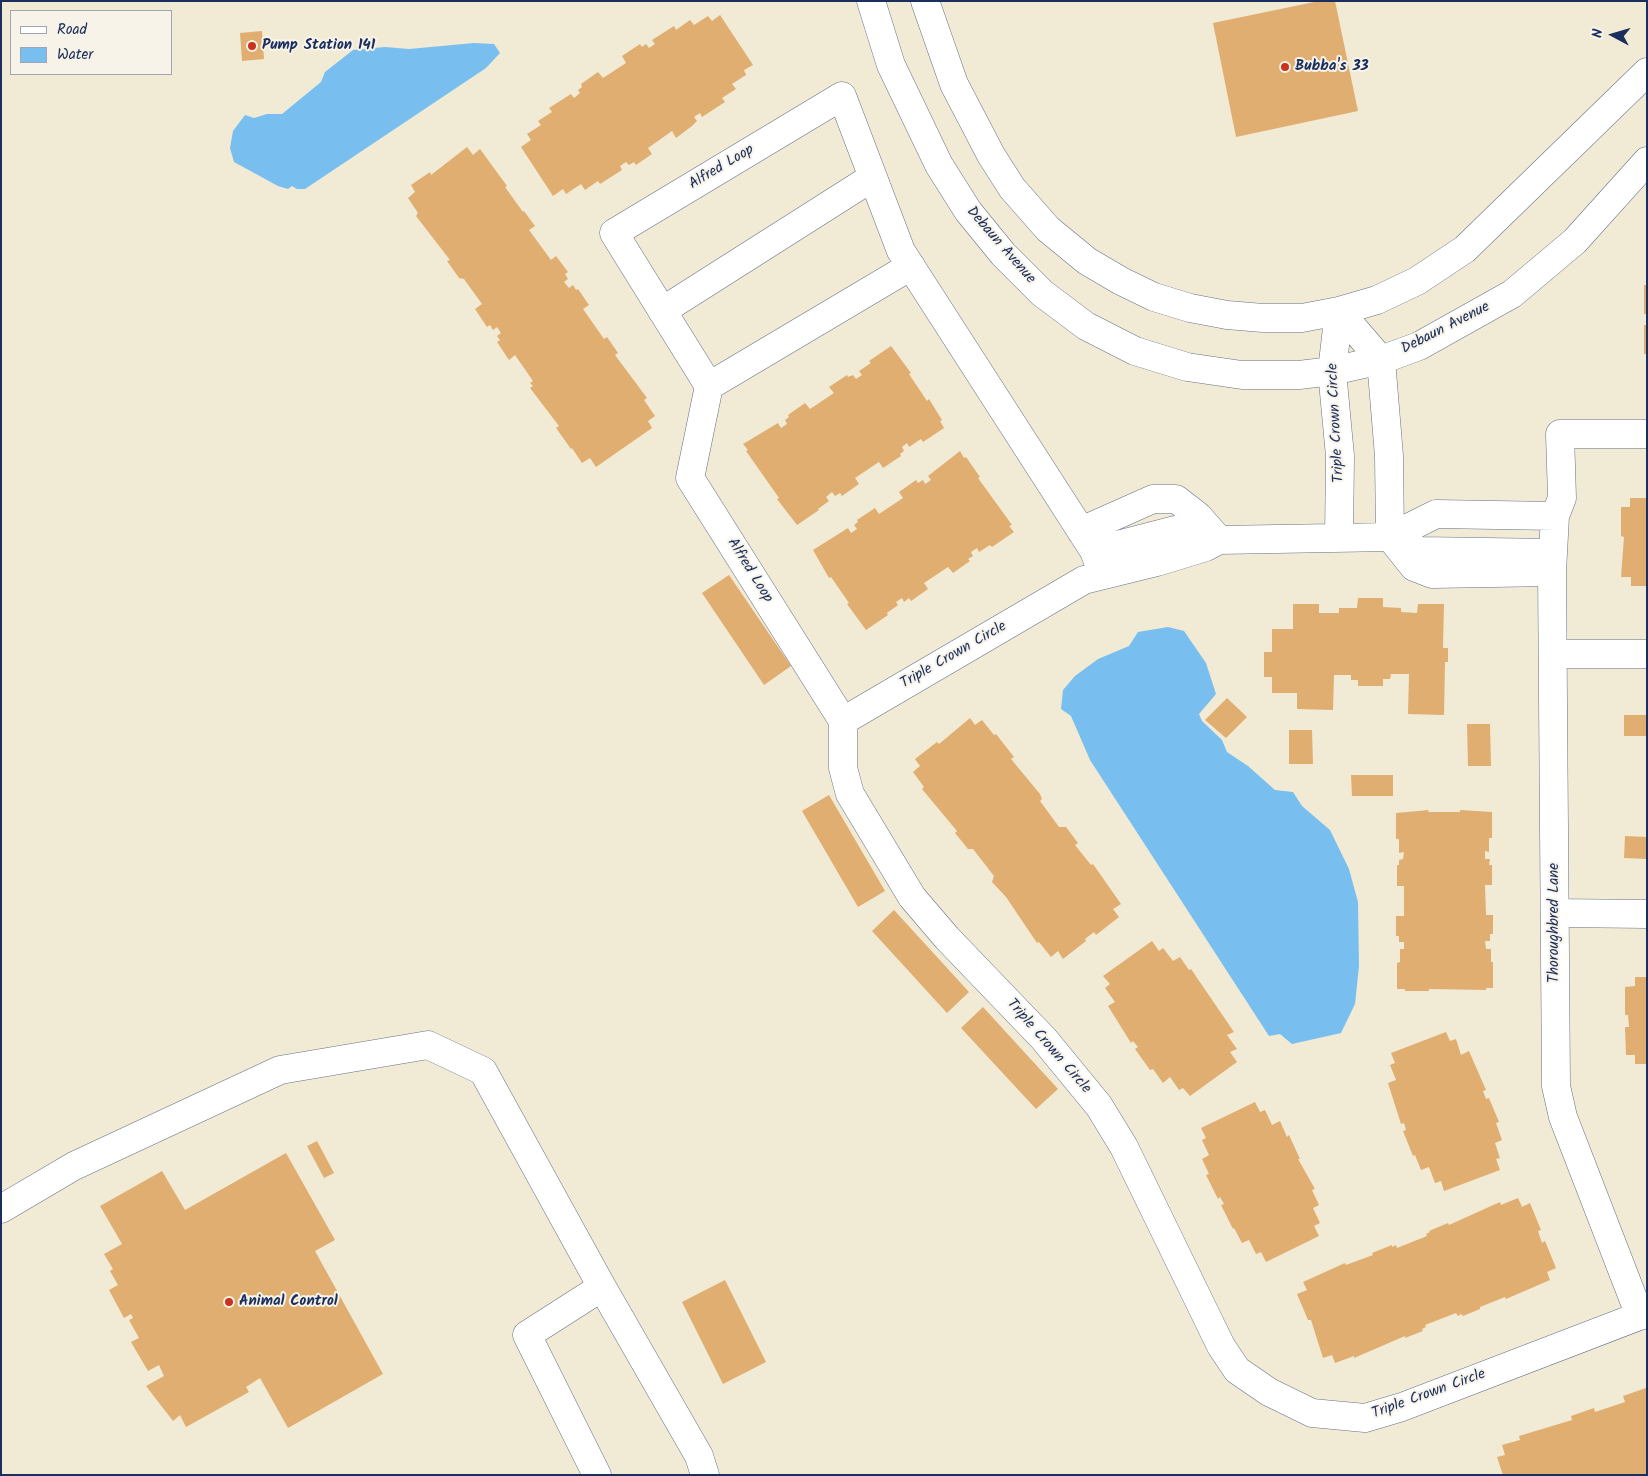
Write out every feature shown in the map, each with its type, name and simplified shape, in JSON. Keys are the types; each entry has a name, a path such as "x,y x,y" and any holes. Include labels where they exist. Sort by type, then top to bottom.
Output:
{"street":[{"name":"Debaun Avenue","path":"871,1 891,65 939,165 968,211 1002,254 1042,293 1094,330 1135,351 1187,367 1242,375 1265,376 1332,371 1381,360 1419,346 1451,330 1512,294 1575,240 1647,161"},
{"path":"925,1 954,84 991,155 1012,188 1048,229 1087,261 1154,297 1208,312 1263,318 1302,318 1339,311 1377,300 1417,281 1466,249 1647,72"},
{"name":"Alfred Loop","path":"843,721 690,478 710,386 614,233 842,96 901,251 1092,552"},
{"path":"662,311 873,177"},
{"path":"710,386 911,266"},
{"name":"Triple Crown Circle","path":"1339,311 1332,371 1340,456 1340,538"},
{"path":"1339,311 1381,360 1389,456 1390,537 1414,567 1432,574 1553,562"},
{"path":"1555,516 1562,498 1560,434 1647,434"},
{"name":"Triple Crown Circle","path":"1219,540 1198,516 1176,499 1153,498 1092,552 1084,580 843,721 843,768 850,794 912,897 947,938 1044,1039 1099,1106 1124,1148 1221,1346 1237,1370 1269,1392 1312,1413 1365,1418 1402,1407 1643,1315"},
{"name":"Triple Crown Circle","path":"1092,552 1175,530 1219,540 1390,537 1436,514 1555,516"},
{"name":"Thoroughbred Lane","path":"1555,516 1553,562 1558,1094 1563,1118 1643,1315"},
{"path":"1554,654 1647,654"},
{"path":"1555,913 1647,914"},
{"path":"1,1209 74,1166 280,1070 428,1045 483,1071 602,1287 699,1456 705,1475"},
{"path":"597,1475 527,1335 602,1287"}],"water":[{"path":"474,43 494,44 500,53 486,68 305,189 297,189 292,186 288,189 278,186 234,162 230,148 233,131 245,115 254,118 267,114 282,114 321,82 325,72 353,50 385,47 409,49"},
{"path":"1168,627 1184,631 1206,663 1216,694 1199,714 1202,721 1222,740 1227,752 1248,766 1275,790 1293,792 1302,806 1330,830 1349,869 1358,902 1359,966 1355,1004 1341,1033 1292,1044 1280,1034 1269,1036 1090,760 1071,716 1061,709 1063,690 1075,676 1098,659 1129,646 1138,632"}],"building":[{"name":"Bubba's 33","path":"1319,1 1335,1 1358,111 1236,137 1213,23"},
{"path":"720,15 753,65 744,70 746,75 732,84 736,89 722,98 725,102 702,117 700,113 694,117 697,121 676,138 672,131 648,148 652,154 636,165 634,162 629,165 626,162 620,166 622,170 600,184 598,181 585,190 581,184 566,194 563,189 553,196 521,147 531,140 527,134 541,125 538,121 552,112 549,108 571,94 574,98 580,93 578,90 582,87 581,84 598,72 603,78 626,63 622,56 640,44 642,47 646,44 649,48 655,44 652,40 674,26 676,30 690,20 694,25 708,16 712,21"},
{"name":"Pump Station 141","path":"262,31 264,59 242,61 240,33"},
{"path":"467,147 473,155 480,149 507,186 505,187 535,226 529,230 551,260 556,256 568,272 565,274 568,279 564,282 569,288 573,285 576,290 578,289 589,305 583,309 604,339 607,337 618,353 615,355 647,398 644,400 655,416 648,421 652,428 596,467 590,458 582,463 556,428 559,426 530,388 533,386 530,383 533,381 515,355 509,360 497,342 500,340 497,336 501,333 497,327 493,330 490,325 487,327 475,309 482,304 464,279 459,278 447,261 450,260 416,216 418,213 408,198 415,192 411,185 430,172 431,175"},
{"path":"1644,285 1647,285 1647,314 1644,314"},
{"path":"1644,325 1647,325 1647,354 1644,354"},
{"path":"891,346 911,373 909,374 927,401 929,399 942,420 940,421 944,428 923,442 921,439 909,447 907,443 902,447 904,451 900,454 901,456 883,468 879,462 855,478 859,484 842,496 840,493 835,496 832,492 826,497 829,501 797,525 777,499 779,498 743,444 778,423 781,428 787,424 785,420 789,417 788,415 805,403 810,409 834,393 829,387 847,375 848,377 853,375 856,379 862,375 859,371 871,363 869,361"},
{"path":"960,451 1012,525 1009,526 1014,532 992,547 990,545 979,552 977,548 971,552 973,556 968,559 970,561 953,573 948,567 924,583 928,589 911,601 909,598 904,602 902,598 896,602 898,605 887,613 888,615 866,630 847,604 849,603 831,577 829,578 813,550 848,528 851,533 857,529 854,525 858,522 857,520 875,508 879,514 903,498 899,492 916,480 918,483 923,480 925,484 931,480 928,476"},
{"path":"1630,498 1647,498 1647,586 1631,586 1631,577 1621,577 1624,537 1621,536 1621,507 1630,507"},
{"path":"729,575 791,666 764,685 702,593"},
{"path":"1358,598 1383,598 1383,607 1401,608 1401,612 1417,613 1418,604 1444,604 1443,648 1448,648 1448,662 1445,662 1444,715 1408,714 1409,674 1391,674 1390,679 1383,679 1383,686 1358,686 1358,680 1351,680 1351,675 1334,675 1333,710 1297,709 1297,693 1272,693 1272,677 1264,677 1264,652 1272,652 1272,629 1293,629 1293,604 1319,604 1319,613 1339,613 1339,608 1357,608"},
{"path":"1227,698 1247,717 1226,738 1205,720"},
{"path":"1624,715 1647,715 1647,736 1624,736"},
{"path":"970,718 975,725 982,720 994,735 996,734 1014,757 1011,759 1040,794 1042,799 1040,801 1059,827 1066,827 1078,843 1075,845 1091,865 1093,864 1121,904 1113,909 1119,917 1096,935 1094,932 1085,939 1086,941 1063,959 1058,951 1051,957 1039,942 1037,943 1006,897 992,882 994,876 973,849 968,849 955,833 957,831 922,789 924,787 913,772 920,766 915,759 937,742 939,744"},
{"path":"1467,724 1490,724 1491,766 1468,766"},
{"path":"1289,730 1312,730 1313,764 1289,764"},
{"path":"1351,775 1393,775 1393,796 1352,796"},
{"path":"829,795 885,891 858,907 802,811"},
{"path":"1429,810 1428,812 1460,812 1460,810 1492,812 1492,838 1489,838 1489,852 1485,851 1485,859 1490,859 1489,865 1492,865 1492,885 1485,885 1486,915 1493,915 1493,934 1490,934 1490,941 1485,941 1486,949 1491,949 1493,988 1486,988 1486,990 1429,989 1429,991 1397,989 1397,963 1400,962 1400,949 1404,949 1404,942 1399,942 1399,936 1396,936 1396,916 1404,916 1404,886 1397,886 1397,865 1399,865 1399,860 1403,859 1404,852 1399,853 1399,839 1396,839 1396,813"},
{"path":"1625,836 1647,837 1647,859 1624,858"},
{"path":"894,910 969,992 947,1013 872,931"},
{"path":"1152,941 1159,951 1163,948 1173,961 1180,957 1189,970 1191,969 1234,1032 1227,1035 1237,1049 1230,1052 1237,1062 1190,1096 1183,1088 1179,1090 1170,1077 1163,1083 1153,1069 1150,1070 1135,1049 1138,1047 1133,1041 1131,1043 1108,1006 1115,1002 1105,988 1110,984 1103,976"},
{"path":"1635,977 1647,977 1647,1064 1635,1064 1635,1055 1626,1055 1625,1027 1629,1027 1628,1015 1625,1015 1625,987 1635,986"},
{"path":"983,1007 1058,1089 1036,1109 961,1028"},
{"path":"1446,1032 1450,1041 1456,1039 1461,1055 1469,1051 1486,1090 1483,1091 1486,1099 1489,1098 1499,1122 1496,1123 1502,1140 1495,1143 1500,1158 1496,1159 1500,1170 1444,1191 1441,1181 1435,1183 1429,1167 1421,1170 1415,1155 1413,1156 1403,1131 1406,1130 1404,1123 1401,1124 1388,1083 1396,1080 1390,1065 1395,1063 1391,1053"},
{"path":"1255,1102 1260,1112 1265,1110 1272,1125 1280,1121 1287,1137 1289,1135 1300,1159 1298,1159 1315,1189 1312,1190 1319,1205 1313,1208 1320,1223 1314,1226 1319,1236 1266,1262 1261,1252 1256,1254 1249,1240 1242,1243 1233,1229 1221,1205 1224,1204 1220,1197 1218,1199 1206,1175 1209,1174 1202,1159 1209,1155 1202,1140 1206,1138 1201,1128"},
{"path":"317,1141 334,1173 324,1178 307,1146"},
{"name":"Animal Control","path":"286,1153 335,1240 315,1251 383,1374 288,1428 260,1378 246,1387 249,1392 186,1427 180,1415 173,1421 146,1386 164,1376 159,1365 148,1371 131,1342 139,1338 129,1320 133,1318 131,1314 124,1318 109,1290 118,1285 110,1271 113,1269 104,1254 122,1244 100,1206 162,1171 185,1210"},
{"path":"1518,1198 1522,1207 1530,1203 1541,1230 1538,1231 1542,1243 1545,1241 1556,1268 1547,1272 1550,1280 1506,1299 1505,1297 1480,1307 1480,1309 1463,1316 1461,1314 1458,1316 1456,1313 1425,1325 1426,1327 1422,1329 1423,1331 1405,1338 1405,1336 1354,1358 1354,1356 1335,1363 1332,1355 1323,1358 1311,1320 1308,1320 1297,1294 1307,1290 1303,1282 1345,1263 1346,1265 1373,1255 1372,1253 1392,1245 1392,1247 1396,1245 1397,1248 1427,1236 1426,1234 1429,1231 1448,1223 1449,1225 1500,1202 1501,1205"},
{"path":"725,1280 766,1362 723,1384 682,1302"},
{"path":"1646,1388 1647,1475 1503,1475 1497,1457 1505,1455 1502,1445 1520,1440 1519,1436 1572,1420 1571,1416 1594,1408 1595,1412 1625,1402 1623,1396"}],"place":[{"name":"Pump Station 141","path":"252,46"},
{"name":"Bubba's 33","path":"1285,67"},
{"name":"Animal Control","path":"229,1302"}]}
